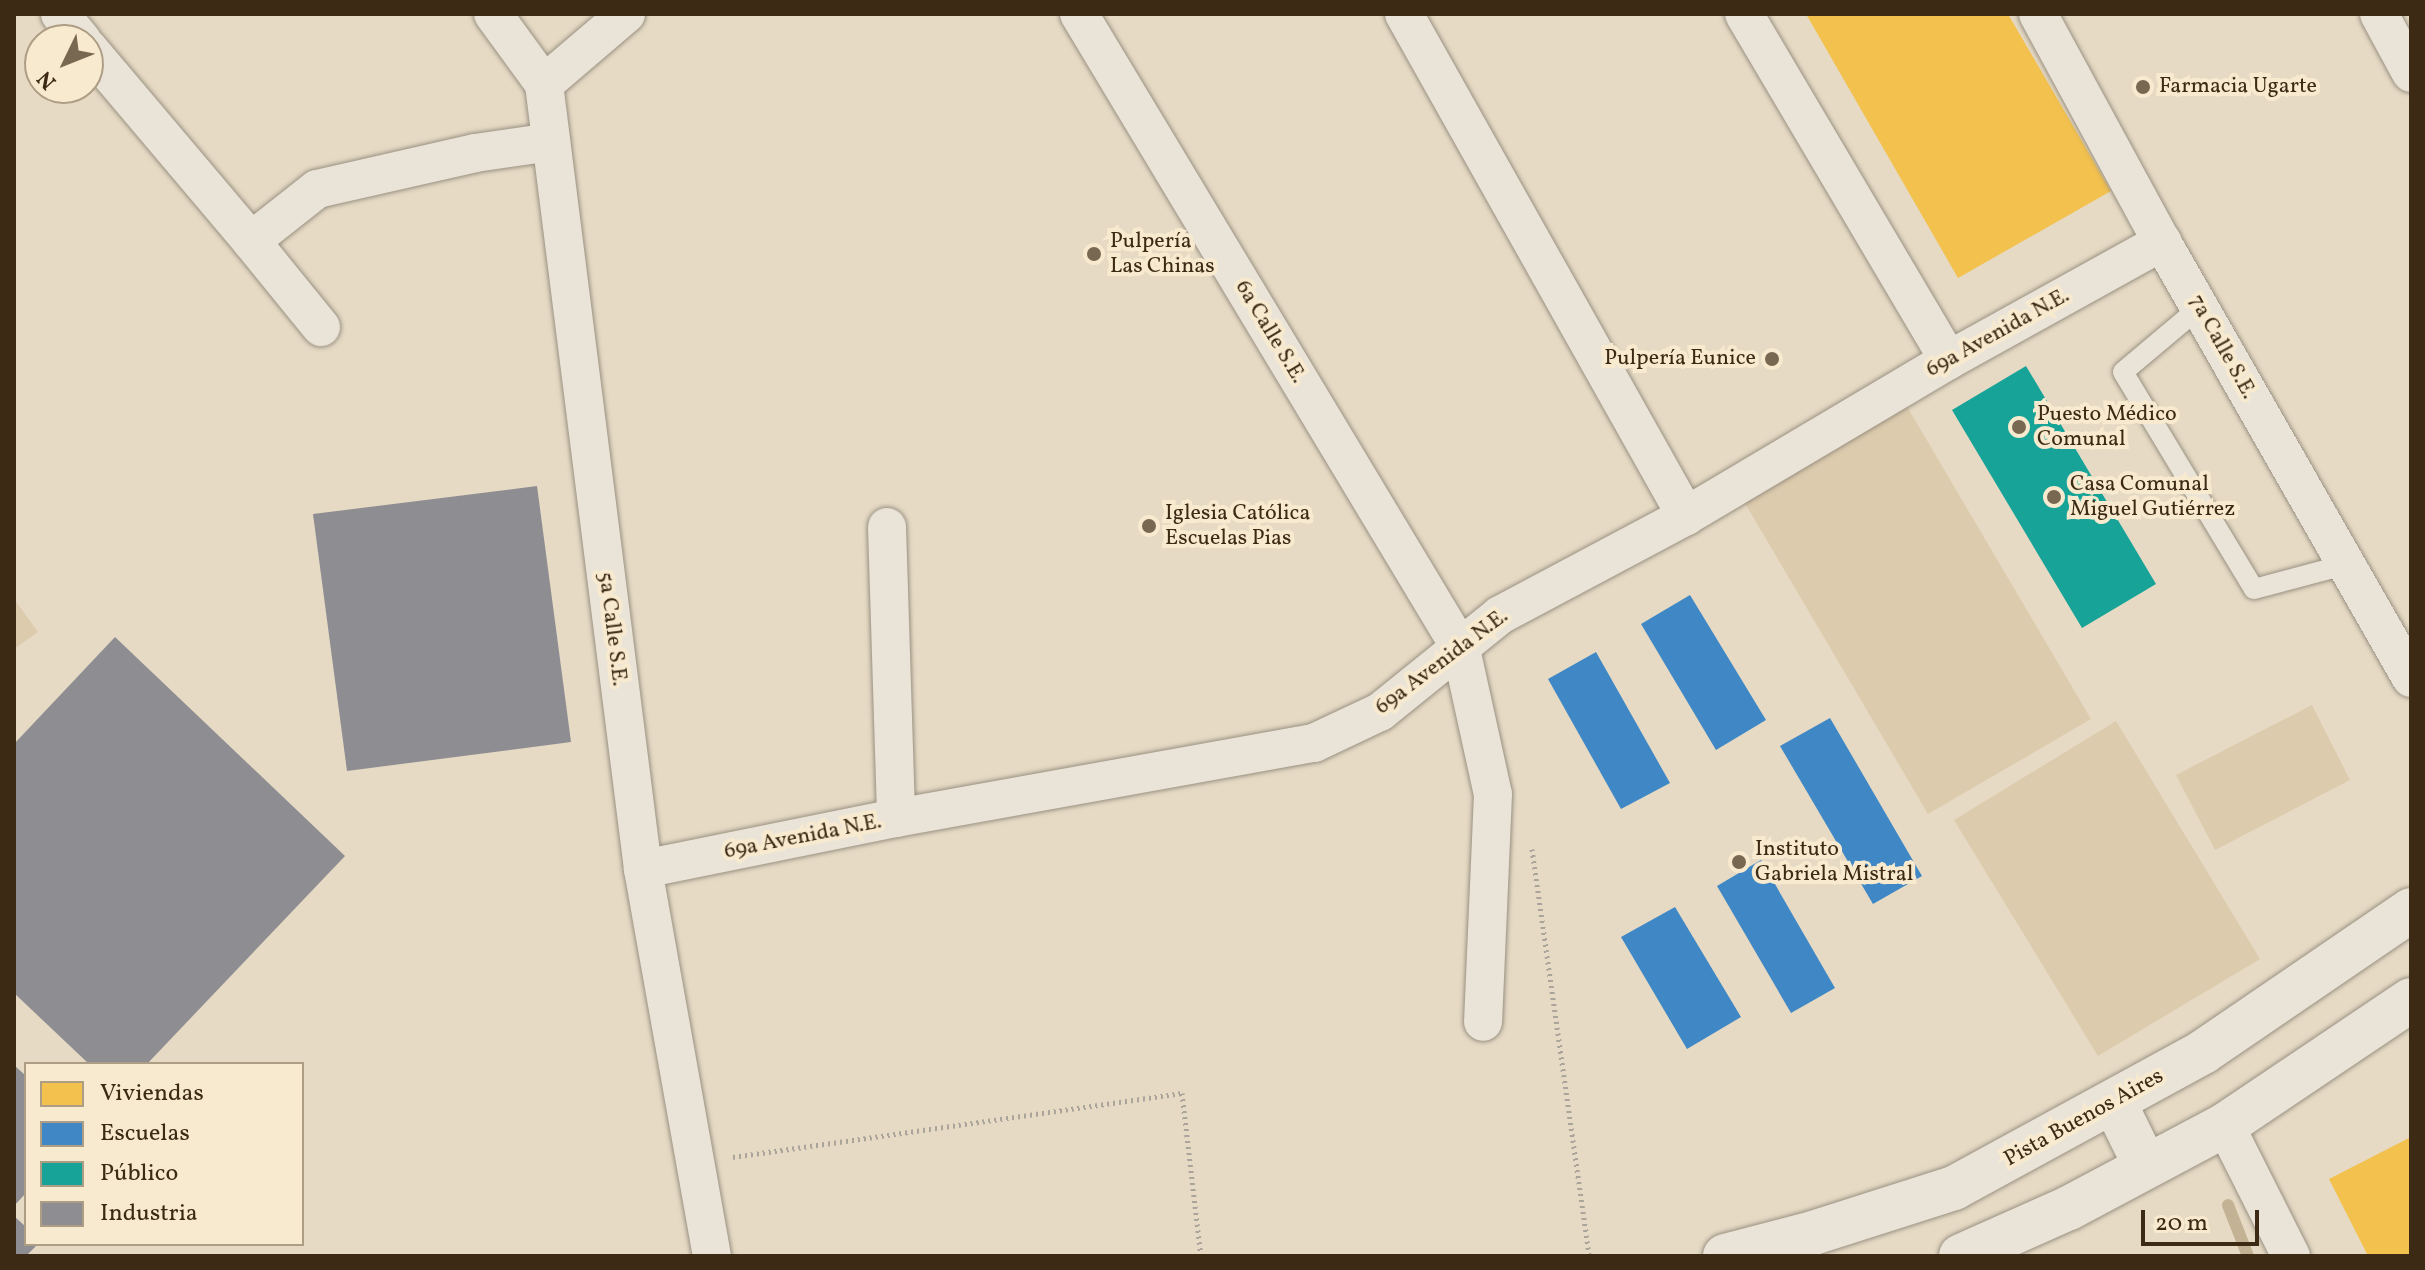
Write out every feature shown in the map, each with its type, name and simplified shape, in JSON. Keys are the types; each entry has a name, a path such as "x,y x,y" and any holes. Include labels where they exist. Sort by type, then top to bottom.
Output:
{"main road":[{"name":"Pista Buenos Aires","path":"1725,1256 1813,1233 1954,1188 2203,1052 2411,911"},
{"path":"1961,1256 2069,1208 2225,1125 2411,1000"},
{"path":"2114,1102 2146,1167"}],"street":[{"name":"5a Calle S.E.","path":"493,14 544,84 643,869 712,1256"},
{"path":"544,84 626,14"},
{"name":"6a Calle S.E.","path":"1079,14 1461,649 1493,794 1483,1022"},
{"path":"1404,14 1686,516"},
{"path":"1744,14 1949,360"},
{"name":"7a Calle S.E.","path":"2038,14 2199,308 2411,678"},
{"path":"2379,14 2411,73"},
{"path":"104,67 321,327"},
{"path":"251,241 317,189 475,153 551,142"},
{"name":"69a Avenida N.E.","path":"643,869 896,818 1314,743 1380,712 1500,615 1686,516 1949,360 2162,242"},
{"path":"887,527 896,818"},
{"path":"2225,1125 2291,1256"}],"lane":[{"path":"2199,308 2123,372 2254,589 2344,565"}],"path":[{"path":"1530,834 1589,1256"},
{"path":"696,1162 1182,1093 1201,1256"}],"shaded area":[{"path":"1902,398 2091,719 1928,814 1739,493"},
{"path":"14,599 38,632 14,649"},
{"path":"2312,705 2350,780 2215,850 2176,775"},
{"path":"2116,721 2260,959 2098,1056 1954,820"}],"building: Viviendas":[{"path":"1806,14 2008,14 2111,191 1958,278"},
{"path":"2411,1137 2411,1256 2368,1256 2329,1179"}],"building: Escuelas":[{"path":"1690,595 1766,720 1716,750 1641,624"},
{"path":"1596,652 1670,783 1621,809 1548,679"},
{"path":"1830,718 1922,876 1873,904 1780,746"},
{"path":"1761,860 1835,988 1791,1013 1717,886"},
{"path":"1675,907 1741,1017 1687,1049 1621,937"}],"building: Público":[{"name":"Casa Comunal Miguel Gutiérrez","path":"2026,366 2156,584 2082,628 1952,410"}],"building: Industria":[{"path":"537,486 571,742 347,771 313,514"},
{"path":"115,637 345,856 149,1062 87,1062 14,993 14,744"},
{"path":"14,1065 24,1074 24,1195 14,1206"},
{"path":"14,1216 24,1225 24,1246 36,1246 26,1256 14,1256"}],"waterway":[{"path":"2228,1205 2248,1256"}],"place":[{"name":"Farmacia Ugarte","path":"2143,87"},
{"name":"Pulpería Las Chinas","path":"1094,254"},
{"name":"Pulpería Eunice","path":"1772,359"},
{"name":"Puesto Médico Comunal","path":"2019,427"},
{"name":"Casa Comunal Miguel Gutiérrez","path":"2054,497"},
{"name":"Iglesia Católica Escuelas Pias","path":"1149,526"},
{"name":"Instituto Gabriela Mistral","path":"1739,862"}]}
